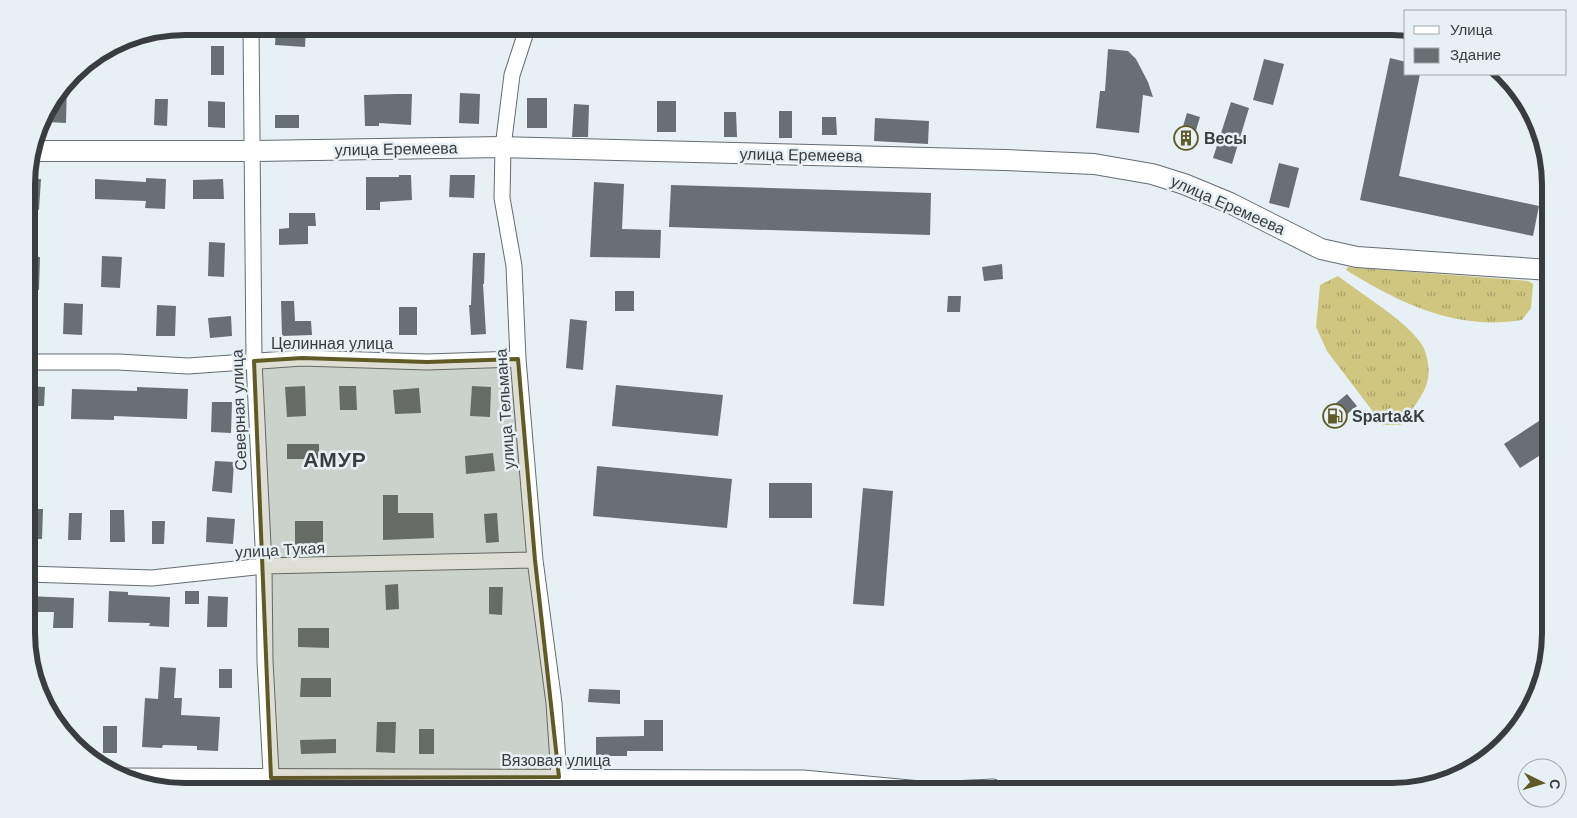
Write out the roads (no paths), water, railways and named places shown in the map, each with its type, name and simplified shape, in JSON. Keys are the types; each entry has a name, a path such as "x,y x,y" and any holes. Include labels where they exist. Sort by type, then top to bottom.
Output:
{"street":[{"name":"Северная улица","path":"251,35 254,361 264,566 265,661 272,783"},
{"name":"улица Тельмана","path":"525,35 512,75 503,147 502,198 514,266 518,359 535,560 554,703 560,783"},
{"name":"улица Еремеева","path":"39,151 252,151 503,147 1094,164 1152,174 1184,184 1230,203 1321,249 1338,254 1357,257 1542,269"},
{"name":"Целинная улица","path":"35,362 118,362 188,366 302,358 427,362 518,359"},
{"name":"улица Тукая","path":"35,574 152,578 264,566 535,560"},
{"name":"Вязовая улица","path":"145,778 238,783"},
{"name":"Вязовая улица","path":"600,783 803,778 856,783"}],"place":[{"name":"Весы","path":"1186,138"},
{"name":"Sparta&K","path":"1335,416"}],"district":[{"name":"АМУР","path":"335,459"}]}
